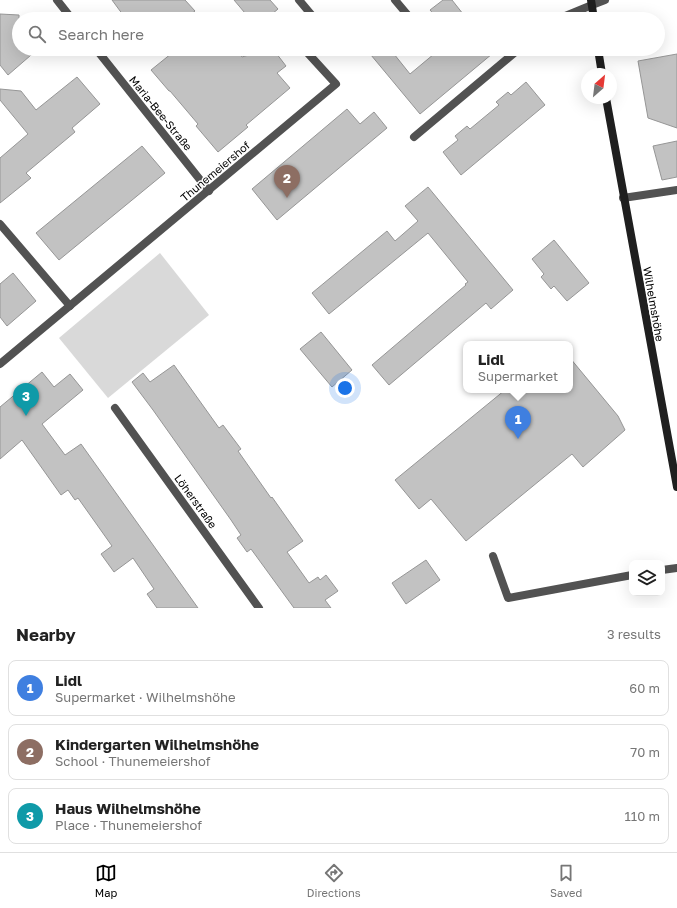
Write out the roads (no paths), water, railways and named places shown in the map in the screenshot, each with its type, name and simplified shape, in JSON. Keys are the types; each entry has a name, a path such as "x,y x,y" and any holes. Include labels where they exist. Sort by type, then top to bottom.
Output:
{"main road":[{"path":"591,2 593,12"},
{"path":"599,56 601,68"},
{"name":"Wilhelmshöhe","path":"607,104 677,486"}],"street":[{"path":"57,0 66,12"},
{"path":"299,0 309,12"},
{"path":"395,0 405,12"},
{"path":"572,12 591,2 604,0"},
{"name":"Maria-Bee-Straße","path":"102,56 209,190"},
{"name":"Thunemeiershof","path":"0,364 336,84 310,56"},
{"path":"414,137 511,56"},
{"path":"624,198 677,190"},
{"path":"0,224 70,306"},
{"name":"Löherstraße","path":"115,408 259,608"},
{"path":"494,556 508,598 629,575"},
{"path":"665,570 677,568"}],"place":[{"name":"Kindergarten Wilhelmshöhe","path":"287,198"},
{"name":"Haus Wilhelmshöhe","path":"26,416"},
{"name":"Lidl","path":"518,439"}]}
